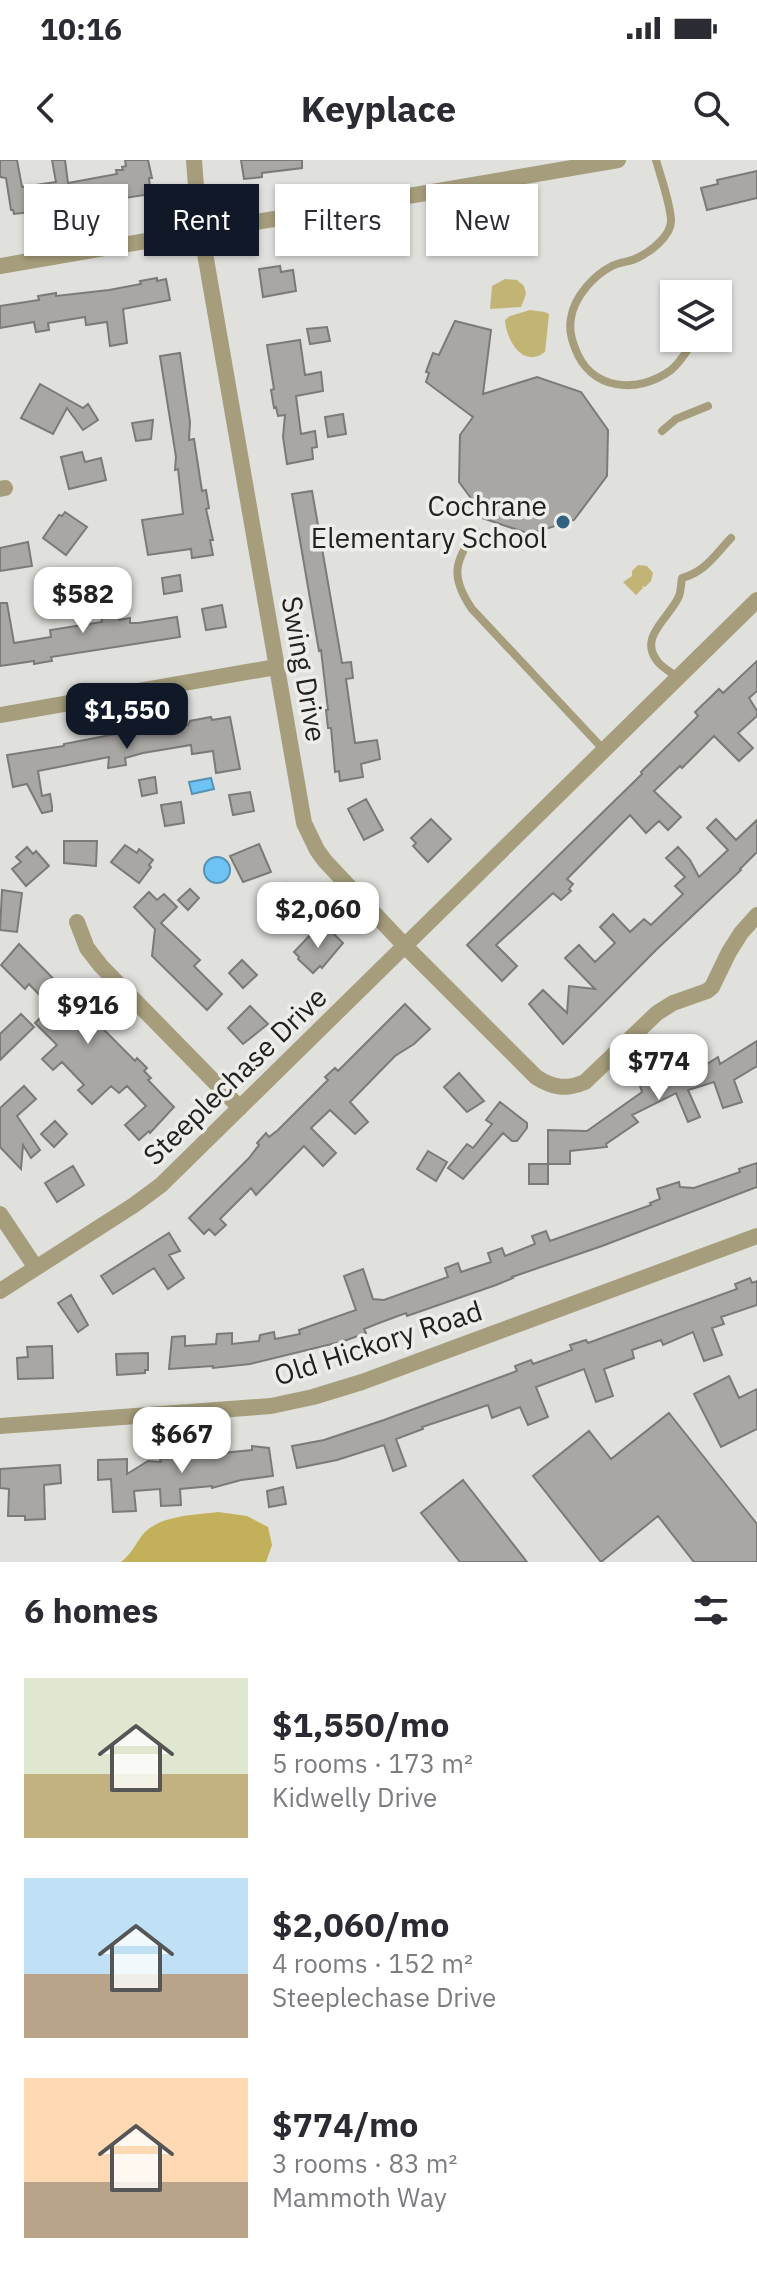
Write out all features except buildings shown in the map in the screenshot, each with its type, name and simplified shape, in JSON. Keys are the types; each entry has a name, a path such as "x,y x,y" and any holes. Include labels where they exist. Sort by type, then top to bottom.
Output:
{"street":[{"name":"Swing Drive","path":"194,160 196,184"},
{"path":"259,221 618,160"},
{"path":"0,266 144,241"},
{"name":"Swing Drive","path":"206,256 304,823 325,861 536,1077 557,1088 585,1082 657,1013 712,987 729,952 757,915"},
{"name":"Steeplechase Drive","path":"0,1291 161,1185 757,600"},
{"path":"0,715 276,667"},
{"path":"77,922 87,948 101,966 240,1108"},
{"path":"0,1214 36,1268"},
{"name":"Old Hickory Road","path":"0,1426 211,1412 271,1406 313,1397 362,1382 757,1236"}],"lane":[{"path":"656,160 672,222 667,234 635,259 612,265 591,282 579,298 571,317 571,337 578,358 592,376 615,385 634,386 653,380 670,370 687,352"},
{"path":"662,431 676,419 708,406"},
{"path":"476,531 463,548 457,565 464,598 604,750"},
{"path":"678,678 657,662 651,650 652,635 679,596 682,578 703,568 731,538"}],"shaded area":[{"path":"505,279 517,280 524,286 526,294 521,307 490,309 492,286"},
{"path":"530,310 549,314 545,352 530,357 523,355 512,343 505,320"},
{"path":"638,565 647,566 653,573 651,581 642,586 636,595 623,582 632,576"},
{"path":"218,1512 247,1516 268,1527 272,1545 266,1562 121,1562 152,1526 180,1517"}],"water":[{"path":"211,778 214,789 192,794 189,782"},
{"path":"217,857 226,861 230,870 226,879 217,883 208,879 204,870 208,861"}],"place":[{"name":"Cochrane Elementary School","path":"563,522"}]}
